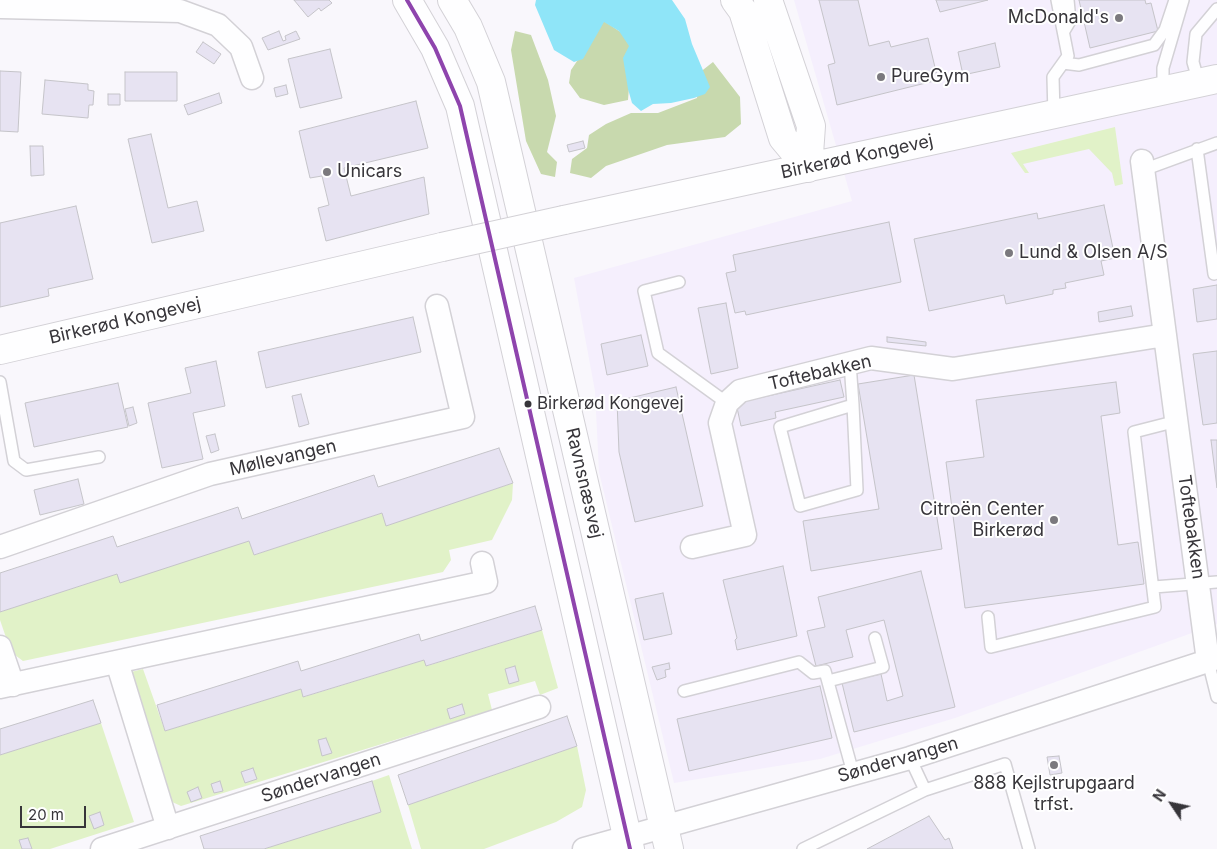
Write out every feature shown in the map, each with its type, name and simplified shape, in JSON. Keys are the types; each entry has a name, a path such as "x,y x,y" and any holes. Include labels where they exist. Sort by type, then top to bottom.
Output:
{"main road":[{"name":"Ravnsnæsvej","path":"407,0 435,48 460,106 628,842"},
{"name":"Ravnsnæsvej","path":"452,0 468,26 491,82 667,837"},
{"path":"735,0 743,12 783,138 808,168"},
{"path":"768,0 811,126 808,168"},
{"name":"Birkerød Kongevej","path":"0,350 442,247 1208,81"}],"street":[{"path":"0,7 180,11 218,25 241,48 252,78"},
{"name":"Toftebakken","path":"1143,166 1177,421 1208,582 1214,662"},
{"name":"Møllevangen","path":"0,547 210,474 463,417 437,306"},
{"name":"Toftebakken","path":"727,403 740,391 871,358 953,369 1165,334"},
{"path":"692,547 745,535 720,423 727,403"},
{"path":"0,647 6,686 486,582 482,563"},
{"path":"118,662 168,828"},
{"name":"Søndervangen","path":"584,849 667,837 853,773 910,758 1214,662"},
{"name":"Søndervangen","path":"102,849 539,707"}],"lane":[{"path":"1054,115 1053,77 1068,56 1057,0"},
{"path":"1064,31 1070,21 1068,0"},
{"path":"1063,63 1079,65 1154,45 1165,30 1174,0"},
{"path":"1164,90 1162,68 1183,0"},
{"path":"1208,81 1193,62 1196,34 1217,9"},
{"path":"1143,166 1217,143"},
{"path":"1196,149 1214,274"},
{"path":"679,282 644,291 658,353 727,403"},
{"path":"850,363 853,405 857,490 800,506 780,427 853,405"},
{"path":"0,382 14,461 26,470 99,457"},
{"path":"988,617 991,647 1155,607 1134,432 1177,421"},
{"path":"1154,587 1208,582"},
{"path":"828,681 884,667 875,638"},
{"path":"684,691 799,662 813,673 825,671 853,773"},
{"path":"1214,662 1217,697"},
{"path":"910,758 925,790"},
{"path":"804,849 925,790 1005,764 1029,849"}],"shaded area":[{"path":"794,0 1217,0 1217,624 955,718 820,759 674,783 599,472 595,391 574,278 852,201"}],"green space":[{"path":"604,21 622,33 632,50 628,100 604,105 580,98 569,83 571,70"},
{"path":"515,31 531,35 548,80 556,116 547,152 557,162 555,177 541,174 526,141 511,50"},
{"path":"713,62 740,97 741,124 725,137 667,145 606,166 591,178 570,173 572,159 587,148 589,135 606,124 631,113 658,113 697,98 699,73"},
{"path":"1115,127 1123,184 1115,186 1112,173 1089,149 1023,164 1029,173 1025,173 1011,153"},
{"path":"513,483 512,500 492,540 449,550 451,560 443,572 23,661 11,652 0,620 0,612 117,574 249,541 254,555 382,513 387,525"},
{"path":"542,630 558,688 540,695 535,681 488,694 492,710 181,806 170,801 131,672 143,669 165,731 301,689 304,697 424,660 427,666"},
{"path":"101,723 134,822 50,849 0,849 0,755"},
{"path":"577,746 586,790 582,807 556,822 484,849 421,849 408,805"},
{"path":"389,775 412,849 264,849 381,812 372,781"}],"water":[{"path":"536,0 672,0 685,19 692,44 710,87 705,94 694,98 671,103 653,104 641,111 632,103 628,89 623,58 629,46 619,31 604,22 583,59 574,62 554,50 535,5"}],"building":[{"path":"294,0 329,0 332,3 321,11 319,8 308,17"},
{"path":"819,0 858,0 869,46 889,41 891,47 928,38 938,80 837,105 828,65 835,63"},
{"path":"936,0 988,0 940,12"},
{"name":"McDonald's","path":"1079,0 1145,0 1146,4 1151,3 1158,31 1090,48"},
{"path":"279,31 283,41 286,40 285,36 296,31 300,39 268,50 262,38"},
{"path":"203,42 221,54 214,64 196,52"},
{"path":"995,43 1000,67 963,75 958,52"},
{"path":"330,49 342,98 300,108 288,59"},
{"path":"0,71 21,72 18,132 0,131"},
{"path":"125,72 177,72 177,101 125,101"},
{"path":"45,80 88,84 88,90 94,91 93,105 89,105 88,118 42,114"},
{"path":"286,85 288,94 276,97 274,88"},
{"path":"219,93 222,103 188,115 184,105"},
{"path":"108,94 120,94 120,105 108,105"},
{"name":"Unicars","path":"416,101 428,148 344,168 351,196 424,177 429,214 326,241 318,208 329,205 322,176 310,178 299,131"},
{"path":"151,134 168,208 197,201 204,231 152,243 128,139"},
{"path":"583,141 585,148 569,152 567,145"},
{"path":"30,146 43,146 44,175 31,176"},
{"path":"1104,205 1115,258 1101,261 1104,275 1065,283 1066,288 1053,290 1053,294 1006,304 1004,295 929,311 914,239 1037,213 1038,219"},
{"path":"76,206 93,279 48,289 49,296 0,307 0,223"},
{"path":"889,222 901,282 746,315 745,311 735,313 726,273 736,271 733,255"},
{"path":"1217,285 1217,319 1197,322 1193,289"},
{"path":"726,303 738,368 711,374 698,308"},
{"path":"1131,306 1133,316 1099,322 1098,312"},
{"path":"413,317 421,352 266,388 258,352"},
{"path":"641,335 648,366 607,375 601,344"},
{"path":"887,337 926,342 926,346 887,342"},
{"path":"1217,351 1217,423 1203,425 1193,354"},
{"path":"216,361 225,406 193,413 203,459 162,468 148,403 191,393 185,368"},
{"path":"914,375 942,549 811,571 803,521 879,509 858,384"},
{"path":"840,380 844,397 775,412 776,418 741,426 736,403"},
{"path":"1116,382 1120,413 1101,416 1118,545 1138,542 1144,584 965,608 946,462 984,457 976,400"},
{"path":"118,383 128,427 34,447 25,403"},
{"path":"676,387 703,506 635,522 619,452 617,401"},
{"path":"301,394 309,424 299,427 292,396"},
{"path":"133,407 137,423 129,426 125,409"},
{"path":"215,434 219,450 211,453 206,436"},
{"path":"1211,440 1217,440 1217,488"},
{"path":"499,448 513,483 386,526 382,513 254,555 249,541 120,583 117,574 0,612 0,573 113,536 117,547 238,507 242,519 374,475 378,487"},
{"path":"78,479 84,504 40,515 34,490"},
{"path":"783,566 797,636 737,650 735,640 737,638 723,580"},
{"path":"921,571 955,707 854,732 842,683 881,674 887,701 903,696 884,620 846,630 853,657 816,666 807,631 825,627 818,597"},
{"path":"663,593 672,634 644,640 635,599"},
{"path":"535,606 542,630 426,666 424,660 303,697 301,689 165,731 157,705 298,661 301,671 419,634 421,641"},
{"path":"669,663 670,669 665,670 666,677 657,680 652,667"},
{"path":"515,666 519,681 509,684 505,669"},
{"path":"820,686 832,738 689,771 677,719"},
{"path":"93,700 101,723 0,755 0,729"},
{"path":"462,704 465,714 450,719 447,709"},
{"path":"567,716 577,746 408,805 398,775"},
{"path":"326,738 332,753 322,756 318,740"},
{"name":"888 Kejlstrupgaard trfst.","path":"1059,756 1062,773 1050,775 1047,757"},
{"path":"253,768 257,779 245,783 241,772"},
{"path":"220,781 223,791 214,793 211,784"},
{"path":"372,781 381,812 264,849 204,849 200,836"},
{"path":"198,787 202,798 191,802 187,792"},
{"path":"100,812 104,825 94,829 89,816"},
{"path":"929,816 945,840 949,838 953,849 867,849"},
{"path":"28,838 32,849 22,849 19,840"}],"transit line":[{"path":"407,0 435,48 460,106 630,849"}],"place":[{"name":"McDonald's","path":"1119,18"},
{"name":"PureGym","path":"881,77"},
{"name":"Unicars","path":"327,172"},
{"name":"Lund & Olsen A/S","path":"1009,253"},
{"name":"Birkerød Kongevej","path":"528,404"},
{"name":"Citroën Center Birkerød","path":"1054,520"},
{"name":"888 Kejlstrupgaard trfst.","path":"1054,765"}]}
